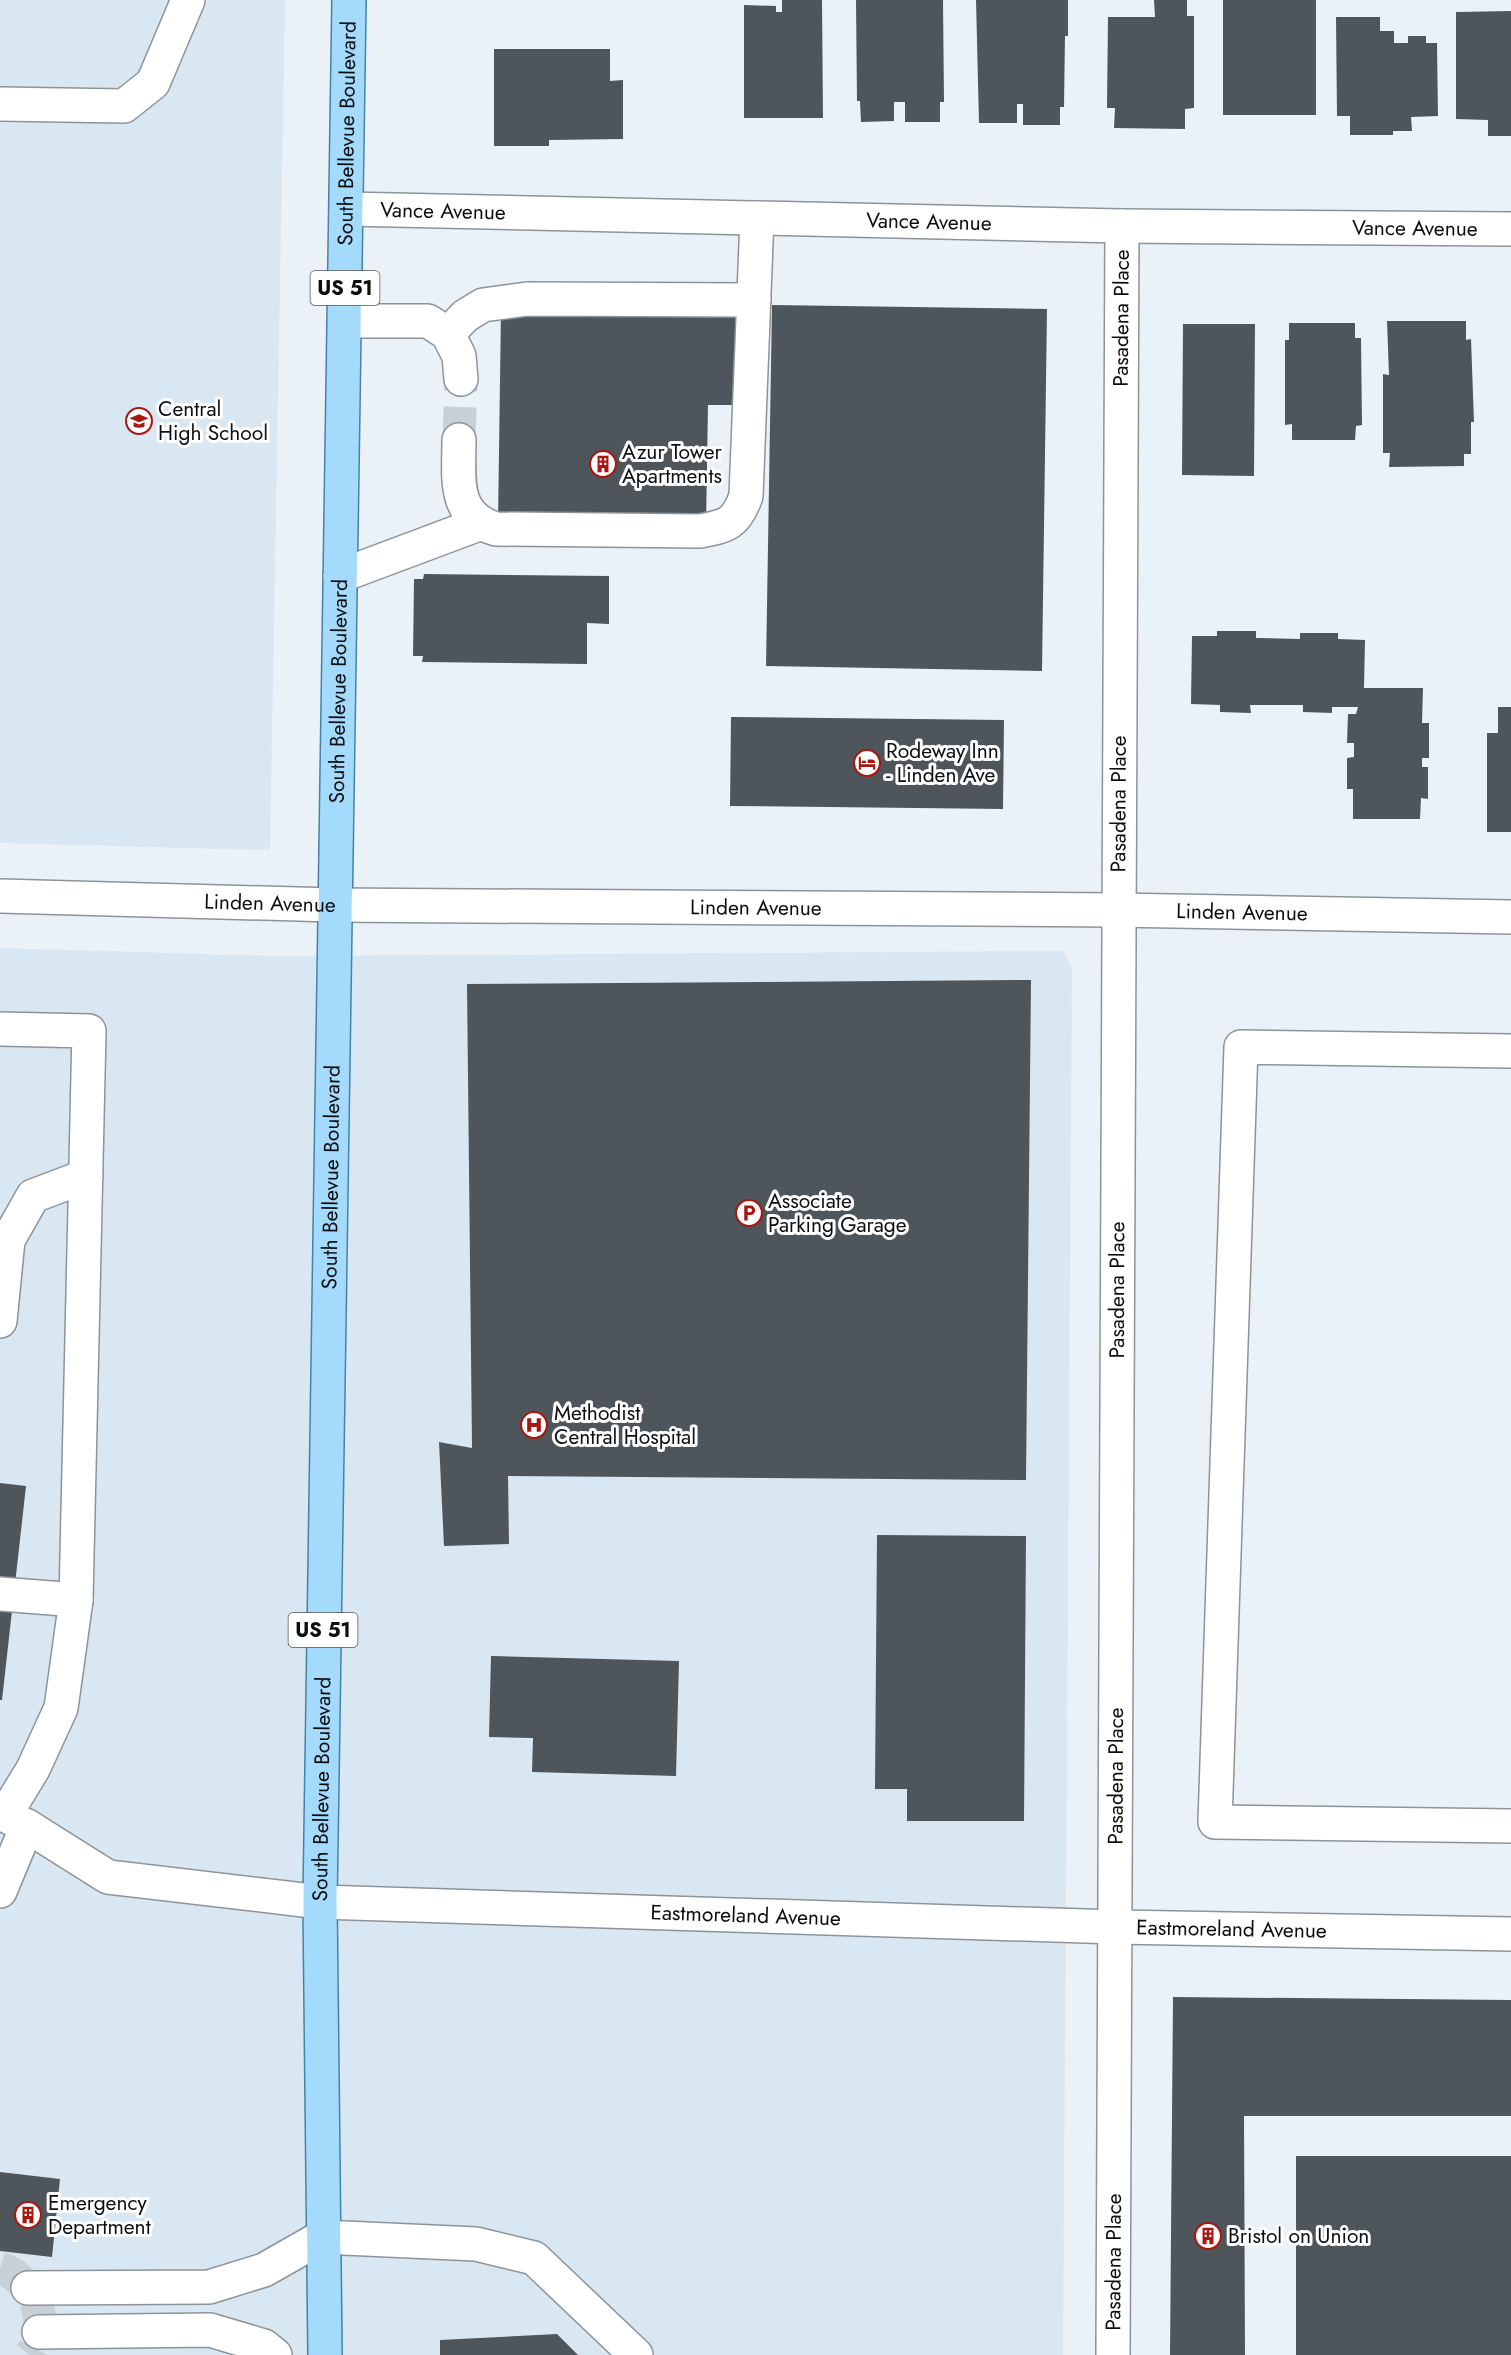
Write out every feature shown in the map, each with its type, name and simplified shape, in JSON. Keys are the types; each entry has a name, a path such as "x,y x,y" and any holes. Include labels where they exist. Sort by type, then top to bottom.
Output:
{"main road":[{"name":"South Bellevue Boulevard","path":"325,2355 320,1902 333,905 349,0"}],"street":[{"path":"0,104 124,106 153,83 188,0"},
{"name":"Vance Avenue","path":"347,209 1122,226 1511,229"},
{"path":"340,576 479,524 507,529 700,531 727,526 741,511 746,496 757,218"},
{"name":"Pasadena Place","path":"1113,2355 1116,1928 1116,910 1122,226"},
{"path":"448,334 465,316 483,305 527,299 754,300"},
{"path":"345,321 428,321 448,334 459,356 460,379"},
{"path":"459,440 459,492 466,510 479,524"},
{"name":"Linden Avenue","path":"0,896 333,905 1116,910 1511,917"},
{"path":"0,1029 89,1031 76,1600 61,1708 11,1818 0,1891"},
{"path":"1511,1051 1241,1047 1215,1822 1511,1826"},
{"path":"0,1322 8,1240 33,1196 86,1176"},
{"path":"0,1594 76,1600"},
{"name":"Eastmoreland Avenue","path":"11,1818 108,1877 320,1902 1116,1928 1511,1934"},
{"path":"28,2288 209,2287 264,2271 322,2237 476,2244 534,2258 636,2355"},
{"path":"39,2332 210,2330 264,2346 275,2355"}],"shaded area":[{"name":"Central High School","path":"0,0 285,0 270,850 0,843"},
{"name":"Methodist Central Hospital","path":"0,948 276,956 1063,951 1072,968 1063,2355 0,2355"}],"building":[{"path":"782,0 822,0 823,118 744,118 744,5 776,6 776,12 782,12"},
{"path":"856,0 943,0 944,102 940,102 940,122 905,122 905,102 894,102 894,121 861,122 860,101 857,101"},
{"path":"976,0 1068,0 1064,107 1060,107 1060,125 1023,125 1023,104 1017,104 1017,123 979,123"},
{"path":"1154,0 1187,0 1187,16 1194,16 1194,108 1185,109 1185,129 1114,128 1115,108 1107,108 1108,17 1155,17"},
{"path":"1223,0 1316,0 1316,115 1223,115"},
{"path":"1511,11 1511,136 1488,136 1488,120 1456,119 1456,12"},
{"path":"1336,17 1380,17 1380,31 1394,31 1394,43 1408,43 1408,36 1426,36 1426,43 1437,43 1438,116 1411,117 1412,131 1393,131 1393,135 1350,135 1350,116 1337,116"},
{"path":"494,49 610,49 610,81 623,80 623,139 549,140 549,146 494,146"},
{"path":"772,305 1047,309 1042,671 766,666"},
{"name":"Azur Tower Apartments","path":"501,309 741,312 739,405 708,405 706,525 498,523"},
{"path":"1387,321 1466,321 1466,340 1471,339 1474,422 1471,422 1471,454 1464,454 1464,466 1389,467 1390,453 1383,453 1383,374 1389,375"},
{"path":"1289,323 1355,323 1355,338 1361,338 1362,425 1356,426 1355,440 1292,440 1292,424 1285,425 1285,340 1289,340"},
{"path":"1183,324 1255,324 1254,476 1182,475"},
{"path":"424,574 609,576 609,624 587,623 587,664 422,662 423,656 413,656 414,579 423,579"},
{"path":"1217,631 1256,631 1256,638 1300,639 1300,633 1338,633 1338,639 1365,640 1364,688 1423,688 1422,723 1429,723 1429,758 1422,758 1422,767 1428,767 1428,799 1421,798 1420,819 1353,819 1353,789 1347,789 1347,758 1354,757 1354,743 1347,743 1348,714 1356,714 1358,707 1332,707 1332,713 1303,712 1303,705 1250,705 1251,713 1220,712 1220,705 1191,704 1192,636 1217,636"},
{"path":"1498,707 1511,707 1511,832 1487,832 1487,733 1498,733"},
{"name":"Rodeway Inn - Linden Ave","path":"731,717 1004,720 1003,809 730,806"},
{"name":"Associate Parking Garage","path":"1031,980 1026,1480 508,1476 509,1544 444,1546 439,1442 472,1448 467,984"},
{"path":"0,1483 26,1486 2,1700 0,1700"},
{"path":"877,1535 1026,1536 1024,1821 907,1821 907,1789 875,1789"},
{"path":"491,1656 679,1661 676,1776 532,1772 533,1738 489,1737"},
{"name":"Bristol on Union","path":"1173,1997 1511,2000 1511,2116 1244,2116 1245,2355 1170,2355"},
{"path":"1296,2156 1511,2156 1511,2355 1296,2355"},
{"name":"Emergency Department","path":"0,2172 60,2179 52,2257 0,2251"},
{"path":"557,2334 578,2355 440,2355 440,2340"}],"tunnel":[{"path":"459,440 461,379"},
{"path":"0,2268 22,2282 36,2304 40,2317 40,2330 37,2343 30,2355"}],"place":[{"name":"Central High School","path":"139,421"},
{"name":"Azur Tower Apartments","path":"603,464"},
{"name":"Rodeway Inn - Linden Ave","path":"867,763"},
{"name":"Associate Parking Garage","path":"749,1213"},
{"name":"Methodist Central Hospital","path":"534,1425"},
{"name":"Emergency Department","path":"28,2215"},
{"name":"Bristol on Union","path":"1208,2236"}]}
